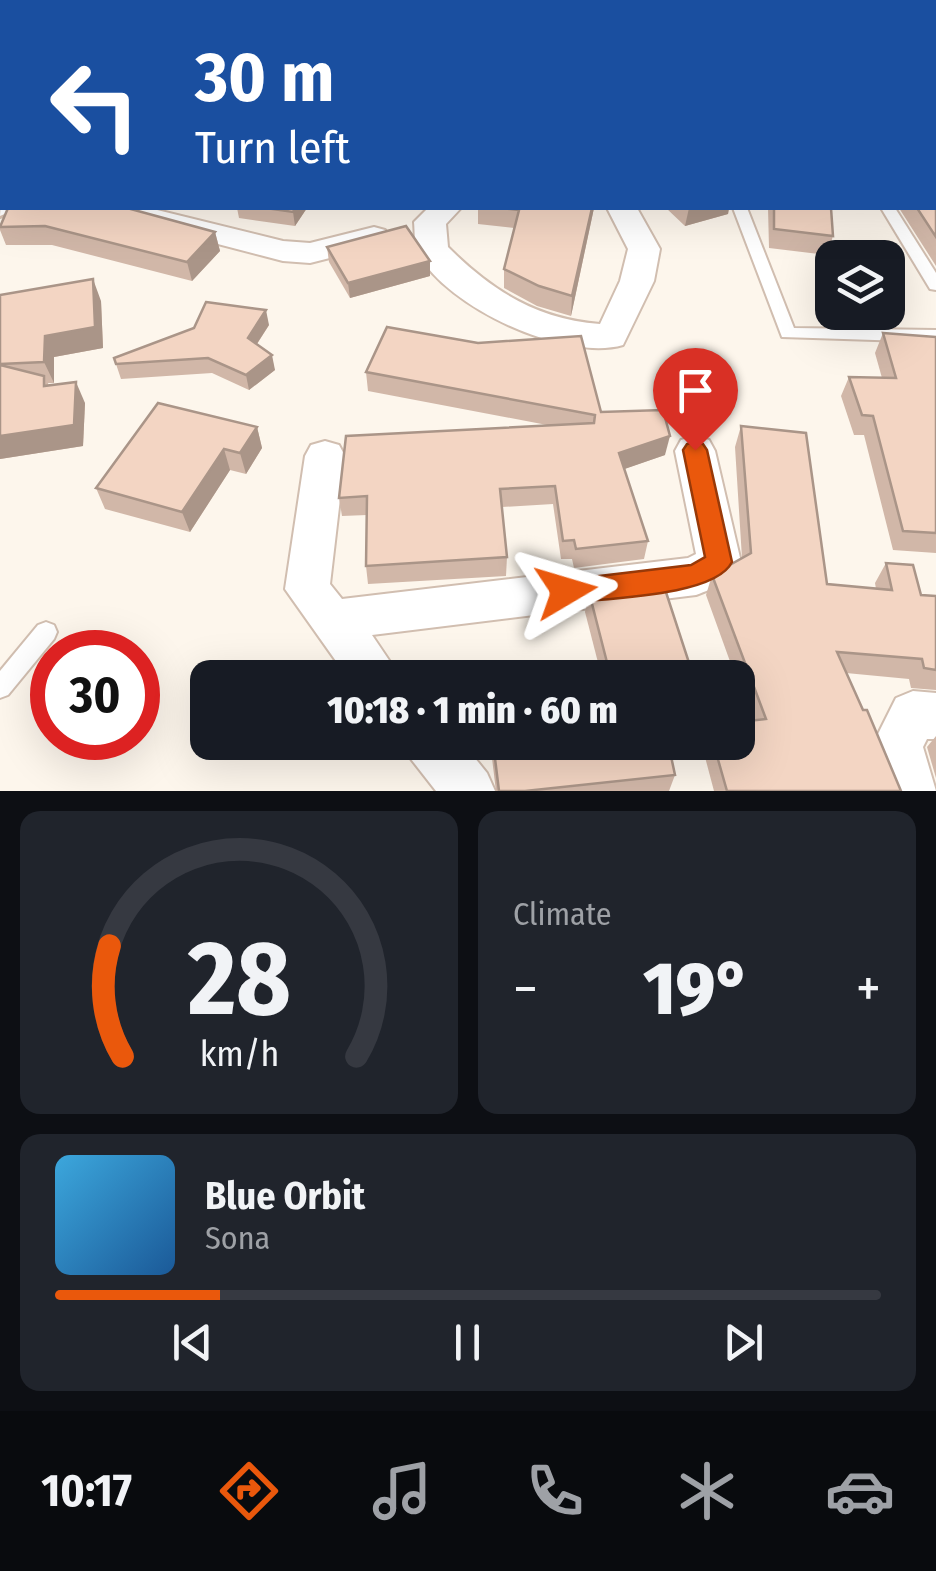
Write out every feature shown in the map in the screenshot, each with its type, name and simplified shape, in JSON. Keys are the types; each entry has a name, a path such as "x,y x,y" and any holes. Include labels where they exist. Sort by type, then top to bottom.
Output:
{"street":[{"path":"121,210 260,248 310,253 438,215 432,250 490,304 516,320 546,329 611,337 637,280 644,249 623,210"},
{"path":"331,620 696,576 719,562 695,450"},
{"path":"325,456 307,589 363,660"},
{"path":"912,791 897,746 913,714 936,716"},
{"path":"444,760 469,791"}],"lane":[{"path":"741,210 788,333 936,336"},
{"path":"889,210 936,286"},
{"path":"0,688 30,651"}],"building":[{"path":"7,210 134,210 215,232 187,262 45,226 0,227"},
{"path":"519,210 592,210 572,296 504,269"},
{"path":"774,210 831,210 833,236 774,229"},
{"path":"918,210 936,210 936,237"},
{"path":"406,226 430,261 348,283 327,247"},
{"path":"93,279 95,327 45,336 44,362 0,364 0,295"},
{"path":"206,302 266,310 248,338 272,355 246,375 208,358 116,364 114,358 194,328"},
{"path":"387,327 478,343 581,336 601,412 663,410 670,436 619,453 648,541 576,549 574,540 563,541 555,486 500,489 507,557 366,566 367,496 339,498 346,436 594,423 595,415 366,372"},
{"path":"883,333 936,337 936,533 903,531 873,416 862,415 849,377 896,378"},
{"path":"0,365 44,376 44,386 76,382 74,425 0,436"},
{"path":"158,403 257,427 240,453 224,449 182,512 96,488"},
{"path":"741,426 806,433 827,584 892,590 886,563 913,565 921,595 936,596 936,670 924,668 922,659 837,652 901,791 727,791 718,760 755,760 755,720 766,719 755,690 755,660 744,660 712,575 751,553"},
{"path":"663,583 688,660 606,660 589,592"},
{"path":"495,760 672,760 675,775 525,791 499,791"}],"route":[{"path":"566,591 696,576 719,562 695,450"}]}
